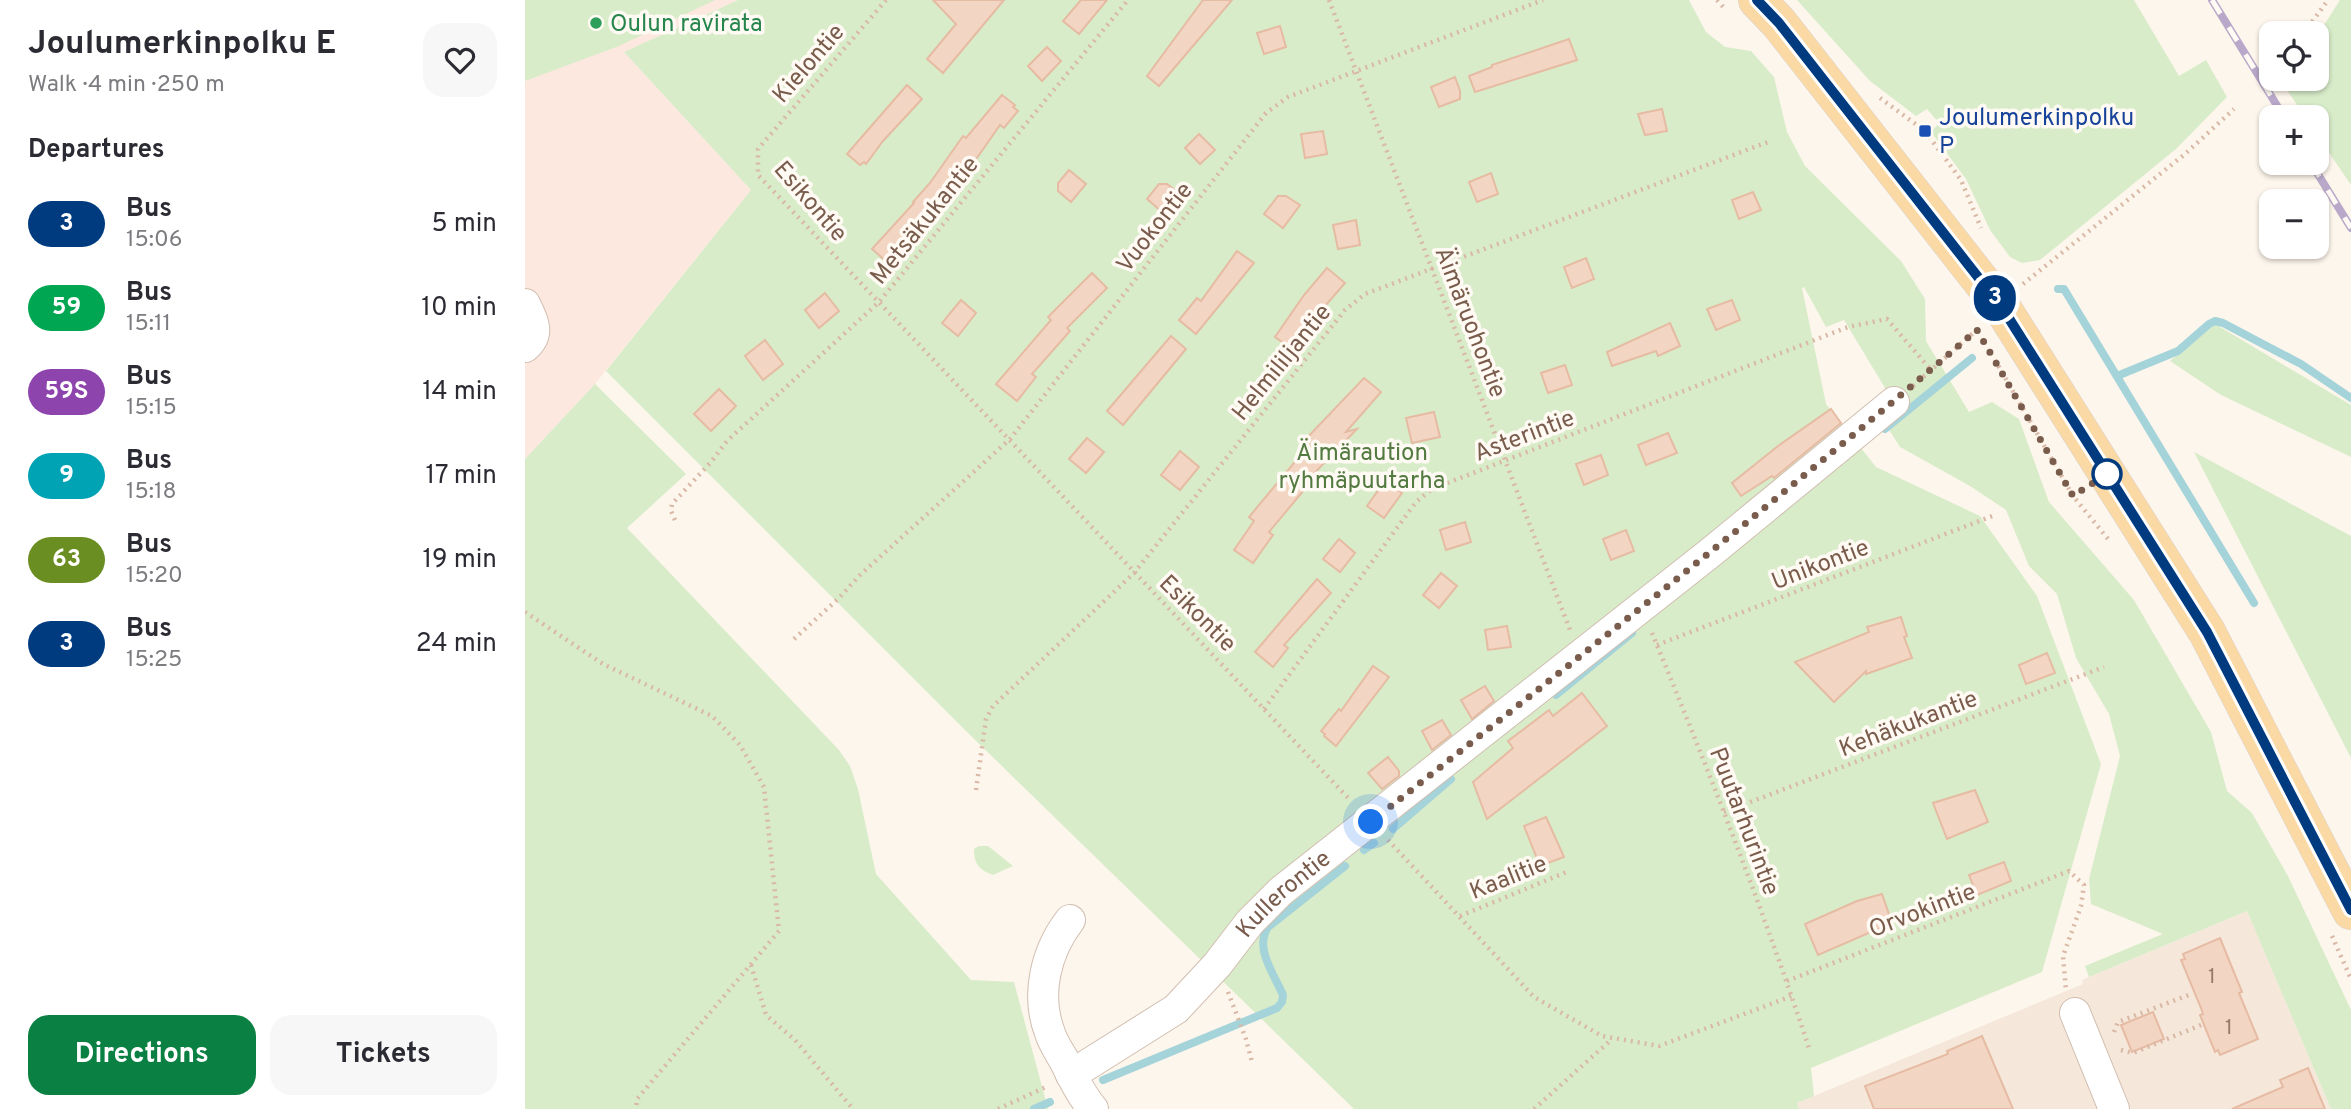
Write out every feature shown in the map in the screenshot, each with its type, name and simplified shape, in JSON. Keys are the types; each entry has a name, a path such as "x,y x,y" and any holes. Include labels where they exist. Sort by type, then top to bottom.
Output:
{"main road":[{"path":"1742,5 1779,23 2003,309 2207,632 2340,921"}],"street":[{"path":"525,304 536,326 533,341 525,347"},
{"name":"Kullerontie","path":"1072,1075 1176,1009 1217,965 1250,922 1281,891 1580,656 1894,402"},
{"path":"1070,920 1059,934 1049,959 1044,987 1044,1010 1050,1033 1093,1109"},
{"path":"2075,1013 2114,1109"}],"path":[{"name":"Kielontie","path":"758,149 886,0"},
{"name":"Metsäkukantie","path":"675,520 671,511 672,504 727,441 879,302 1128,0"},
{"name":"Äimäruohontie","path":"1329,0 1580,656"},
{"name":"Vuokontie","path":"795,639 860,575 1010,439 1266,113 1288,97 1543,0"},
{"path":"1717,0 1742,5"},
{"path":"2313,21 2328,0"},
{"path":"2021,286 2185,154 2234,109"},
{"name":"Helmililjantie","path":"976,790 986,719 993,706 1133,573 1345,310 1365,294 1768,142"},
{"name":"Esikontie","path":"758,149 758,175 1010,439 1133,573 1230,670 1534,997 1602,1036 1659,1046 1792,996"},
{"name":"Asterintie","path":"1264,709 1423,494 1848,327 1888,319 1931,370"},
{"path":"1969,319 1984,342"},
{"path":"1894,402 1977,330"},
{"path":"1991,354 2073,496 2108,539"},
{"name":"Unikontie","path":"1657,645 1995,515"},
{"name":"Puutarhurintie","path":"1641,607 1724,812 1810,1051"},
{"path":"525,612 603,664 712,716 740,745 764,787 779,931 637,1099 636,1109"},
{"name":"Kehäkukantie","path":"1724,812 2105,667"},
{"name":"Kaalitie","path":"1460,916 1569,871"},
{"name":"Orvokintie","path":"1787,981 2069,871 2084,885 2081,906 2063,956 2064,967"},
{"path":"2340,921 2351,979"},
{"path":"751,965 766,1015 795,1040 853,1109"},
{"path":"2114,1032 2118,1023 2191,994"},
{"path":"1235,1010 1252,1062"},
{"path":"2120,1049 2133,1053 2201,1025"},
{"path":"1534,1109 1613,1038"},
{"path":"997,1109 1072,1075"}],"shaded area":[{"path":"525,0 738,0 624,52 751,190 595,384 525,459"},
{"path":"2247,911 2331,1109 1799,1109 1797,1103 2083,984 2082,980"}],"green space":[{"name":"Oulun ravirata","path":"525,0 715,0 619,46 525,81"},
{"name":"Äimäraution ryhmäpuutarha","path":"738,0 1689,0 1706,32 1725,47 1751,51 1774,77 1787,132 1805,166 1901,261 1925,299 1926,341 1969,412 1992,402 2019,419 2049,502 2134,600 2211,732 2227,791 2252,813 2288,876 2351,1010 2351,1109 2331,1109 2247,911 2089,977 2085,966 2163,934 2091,904 2089,879 2120,756 2109,714 2076,658 2057,594 2029,566 2006,510 1970,486 1900,447 1888,428 1902,416 1844,320 1826,327 1804,287 1802,288 1826,404 1876,467 1980,516 2037,596 2101,764 2042,972 1811,1068 1814,1096 1797,1103 1799,1109 1354,1109 967,732 606,371 751,190 624,52"},
{"path":"1797,0 2134,0 2179,76 2206,60 2227,97 2176,149 2040,260 2022,263 2010,257 1990,230 1966,179 1931,132 1939,123 1927,109 1916,116 1870,81"},
{"path":"2340,0 2351,0 2351,185 2329,153 2329,105 2297,105 2288,91 2329,91 2329,21 2327,21"},
{"path":"2215,324 2351,405 2351,457 2221,395 2170,361"},
{"path":"595,384 686,474 627,528 839,750 850,766 858,789 876,874 971,980 1014,982 1048,1109 525,1109 525,459"},
{"path":"2194,452 2351,536 2351,758"},
{"path":"988,846 1013,866 993,875 984,871 975,859 974,849"}],"building":[{"path":"933,0 1004,0 943,73 927,59 956,24"},
{"path":"1081,0 1107,0 1079,34 1063,21"},
{"path":"1203,0 1232,0 1159,86 1147,76"},
{"path":"1280,26 1286,47 1264,54 1257,33"},
{"path":"1569,39 1577,60 1475,92 1469,76 1492,65"},
{"path":"1047,47 1061,61 1042,81 1028,66"},
{"path":"1455,77 1460,99 1439,107 1431,87"},
{"path":"907,85 922,99 883,141 866,164 864,162 860,165 847,154"},
{"path":"1002,95 1015,105 1013,107 1018,111 1004,128 1000,125 963,178 960,176 888,263 872,249 914,203 963,136 966,138"},
{"path":"1662,109 1667,131 1645,135 1638,114"},
{"path":"1323,131 1327,154 1305,158 1301,134"},
{"path":"1199,134 1215,150 1200,164 1185,148"},
{"path":"1069,170 1086,184 1071,202 1058,191 1058,183"},
{"path":"1491,173 1498,194 1477,202 1469,182"},
{"path":"1159,184 1167,184 1179,193 1163,213 1147,199"},
{"path":"1753,192 1761,210 1739,219 1732,200"},
{"path":"1278,196 1286,196 1300,205 1283,228 1264,214"},
{"path":"1356,220 1360,245 1338,249 1333,225"},
{"path":"1237,251 1254,263 1196,334 1179,320 1197,298 1201,301"},
{"path":"1586,258 1594,279 1572,288 1564,267"},
{"path":"1327,268 1345,283 1292,349 1275,337 1304,295"},
{"path":"1092,273 1107,288 1067,328 1070,331 1032,374 1036,377 1017,401 996,384 1051,320 1048,317"},
{"path":"825,293 839,311 819,328 805,310"},
{"path":"961,300 976,313 958,336 942,323"},
{"path":"1732,300 1740,320 1716,330 1707,309"},
{"path":"1670,323 1680,346 1658,356 1656,351 1612,366 1607,352"},
{"path":"1171,336 1186,349 1123,425 1107,411"},
{"path":"765,340 783,364 763,380 745,356"},
{"path":"1565,365 1572,385 1548,393 1541,373"},
{"path":"1364,378 1381,392 1346,432 1357,429 1301,487 1304,490 1269,532 1273,535 1253,563 1234,550 1254,521 1249,517 1309,445 1304,441"},
{"path":"719,389 736,406 711,431 694,414"},
{"path":"1831,409 1841,423 1774,478 1772,476 1741,496 1732,483"},
{"path":"1434,412 1440,437 1412,443 1406,418"},
{"path":"1668,433 1677,453 1646,465 1638,445"},
{"path":"1087,438 1104,452 1086,473 1069,459"},
{"path":"1180,451 1199,467 1180,490 1161,475"},
{"path":"1601,455 1608,475 1584,485 1576,464"},
{"path":"1385,481 1402,493 1384,518 1367,506"},
{"path":"1465,522 1471,542 1446,550 1440,530"},
{"path":"1626,530 1634,551 1611,560 1603,539"},
{"path":"1339,539 1355,553 1340,572 1323,559"},
{"path":"1441,573 1457,586 1439,608 1423,595"},
{"path":"1317,579 1331,593 1284,645 1288,648 1273,667 1255,652"},
{"path":"1901,617 1907,636 1904,637 1912,658 1866,674 1866,671 1834,702 1795,662 1869,632 1867,627"},
{"path":"1507,626 1511,647 1488,650 1485,630"},
{"path":"2047,653 2055,673 2026,684 2019,665"},
{"path":"1373,666 1389,677 1336,746 1321,731 1339,709 1341,711"},
{"path":"1485,686 1494,701 1472,719 1461,700"},
{"path":"1582,693 1607,726 1487,819 1473,782 1513,748 1508,741 1549,710 1553,716"},
{"path":"1442,720 1451,735 1432,750 1422,731"},
{"path":"1388,757 1399,771 1399,776 1382,789 1368,773"},
{"path":"1975,790 1988,822 1947,839 1933,803"},
{"path":"1546,817 1564,857 1540,866 1524,826"},
{"path":"2004,862 2011,881 1977,895 1969,875"},
{"path":"1882,894 1892,923 1818,955 1805,924 1857,901"},
{"path":"2220,938 2258,1039 2220,1055 2218,1050 2215,1052 2200,1015 2203,1014 2201,1008 2181,960 2185,959 2183,954"},
{"path":"2153,1012 2164,1039 2132,1052 2121,1025"},
{"path":"1982,1036 2013,1109 1874,1109 1865,1086 1948,1054 1947,1051"},
{"path":"2308,1068 2325,1109 2232,1109 2283,1087 2280,1080"}],"waterway":[{"path":"2058,289 2064,289 2254,603"},
{"path":"2117,376 2178,351 2215,321 2301,364 2351,398"},
{"path":"1885,429 1972,358"},
{"path":"1556,695 1632,633"},
{"path":"1393,829 1451,779"},
{"path":"1364,850 1374,843"},
{"path":"1103,1080 1277,1008 1283,995 1264,952 1264,935 1268,927 1345,866"},
{"path":"1034,1109 1050,1102"}],"railway":[{"path":"2212,0 2277,105"},
{"path":"2318,175 2351,228"}],"bus line":[{"name":"3","path":"1757,0 1779,23 2003,309 2207,632 2351,910"}],"place":[{"name":"Oulun ravirata","path":"596,23"},
{"name":"Joulumerkinpolku P","path":"1925,131"}],"route":[{"path":"1371,822 1710,553 1977,330 2073,496 2107,474"}]}
